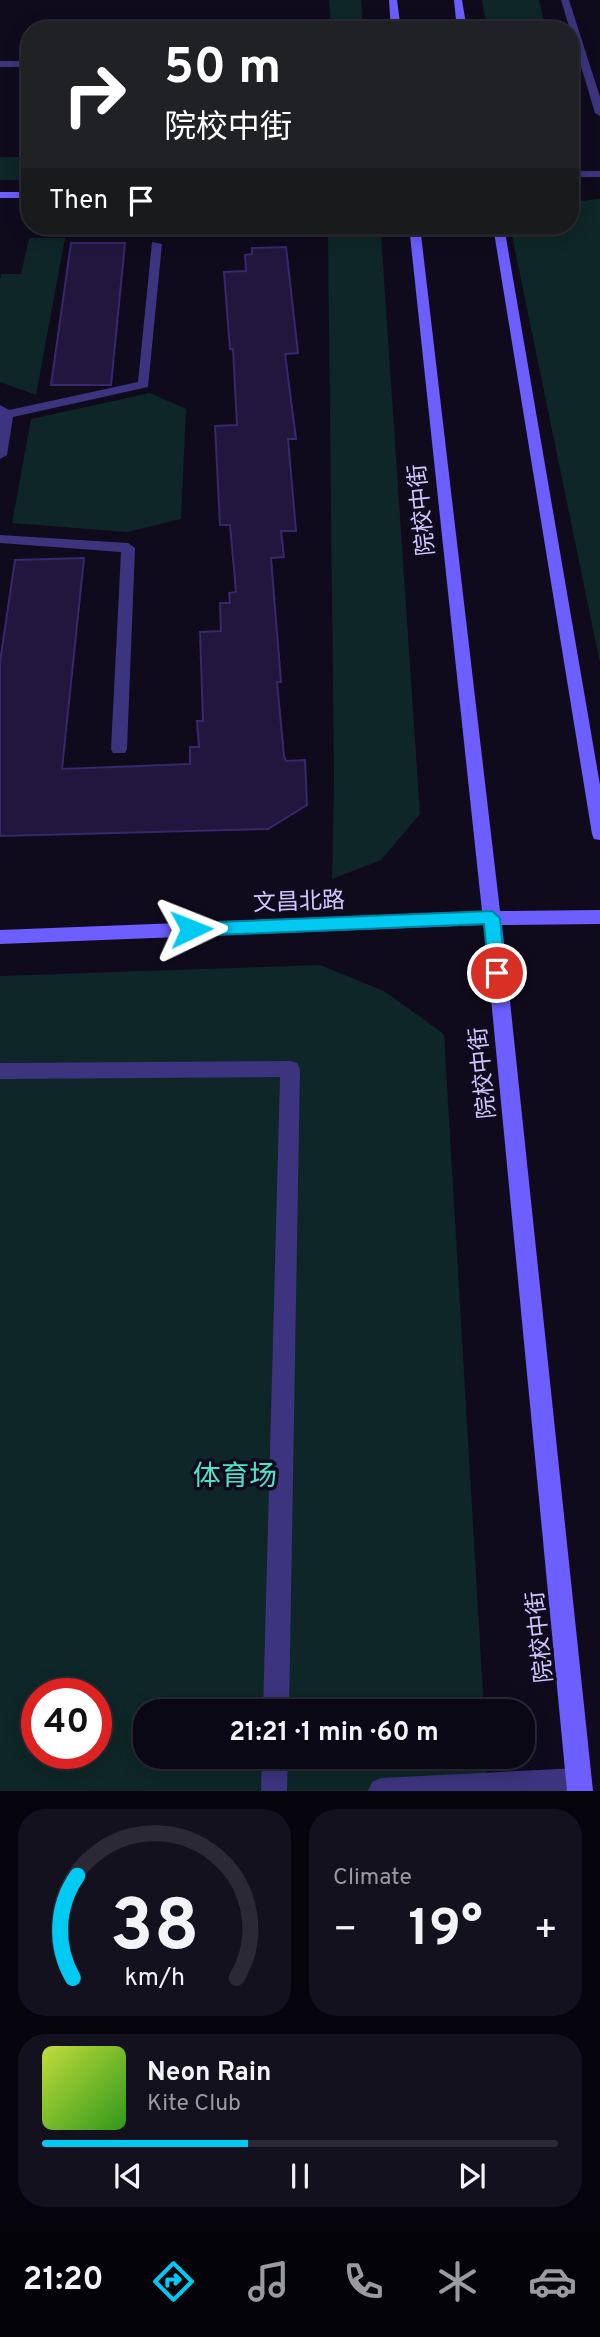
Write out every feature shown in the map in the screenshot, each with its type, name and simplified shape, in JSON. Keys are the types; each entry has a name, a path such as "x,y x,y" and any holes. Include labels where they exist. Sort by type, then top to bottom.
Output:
{"main road":[{"path":"393,0 395,21"},
{"path":"458,0 462,21"},
{"path":"0,195 21,195"},
{"name":"院校中街","path":"415,235 492,918 579,1786"},
{"path":"500,235 600,834"},
{"name":"文昌北路","path":"0,937 492,918 600,917"}],"street":[{"path":"565,0 569,21"},
{"path":"579,58 600,113"},
{"path":"0,64 21,64"},
{"path":"579,174 600,174"},
{"path":"0,455 4,412 144,384 156,244"},
{"path":"0,538 128,548 119,749"},
{"path":"0,1071 290,1069 276,1699"},
{"path":"274,1791 275,1769"},
{"path":"381,1791 579,1786"}],"green space":[{"path":"329,0 361,0 362,21 330,21"},
{"path":"482,0 539,0 544,21 486,21"},
{"path":"0,157 21,157 21,180 0,180"},
{"path":"600,199 600,663 512,235 579,235 579,201"},
{"path":"328,235 381,235 420,814 381,860 332,879 334,780"},
{"path":"29,238 65,238 36,395 0,382 1,274 21,274"},
{"path":"150,393 186,409 181,519 127,532 12,523 31,419"},
{"name":"体育场","path":"320,965 384,991 444,1034 483,1699 133,1699 133,1769 486,1769 487,1791 0,1791 0,976"}],"building":[{"path":"71,243 125,243 111,385 51,385"},
{"path":"286,247 298,353 285,354 296,439 288,439 296,531 281,531 284,557 271,558 281,682 277,682 284,756 286,761 305,760 307,805 268,829 0,836 0,662 15,560 84,558 62,769 190,764 190,747 199,747 197,721 203,721 200,632 221,631 220,603 230,603 229,593 236,592 230,525 220,525 215,426 237,425 233,349 230,349 224,272 246,271 245,255 252,254 252,248"}],"route":[{"path":"191,929 492,918 497,973"}]}
